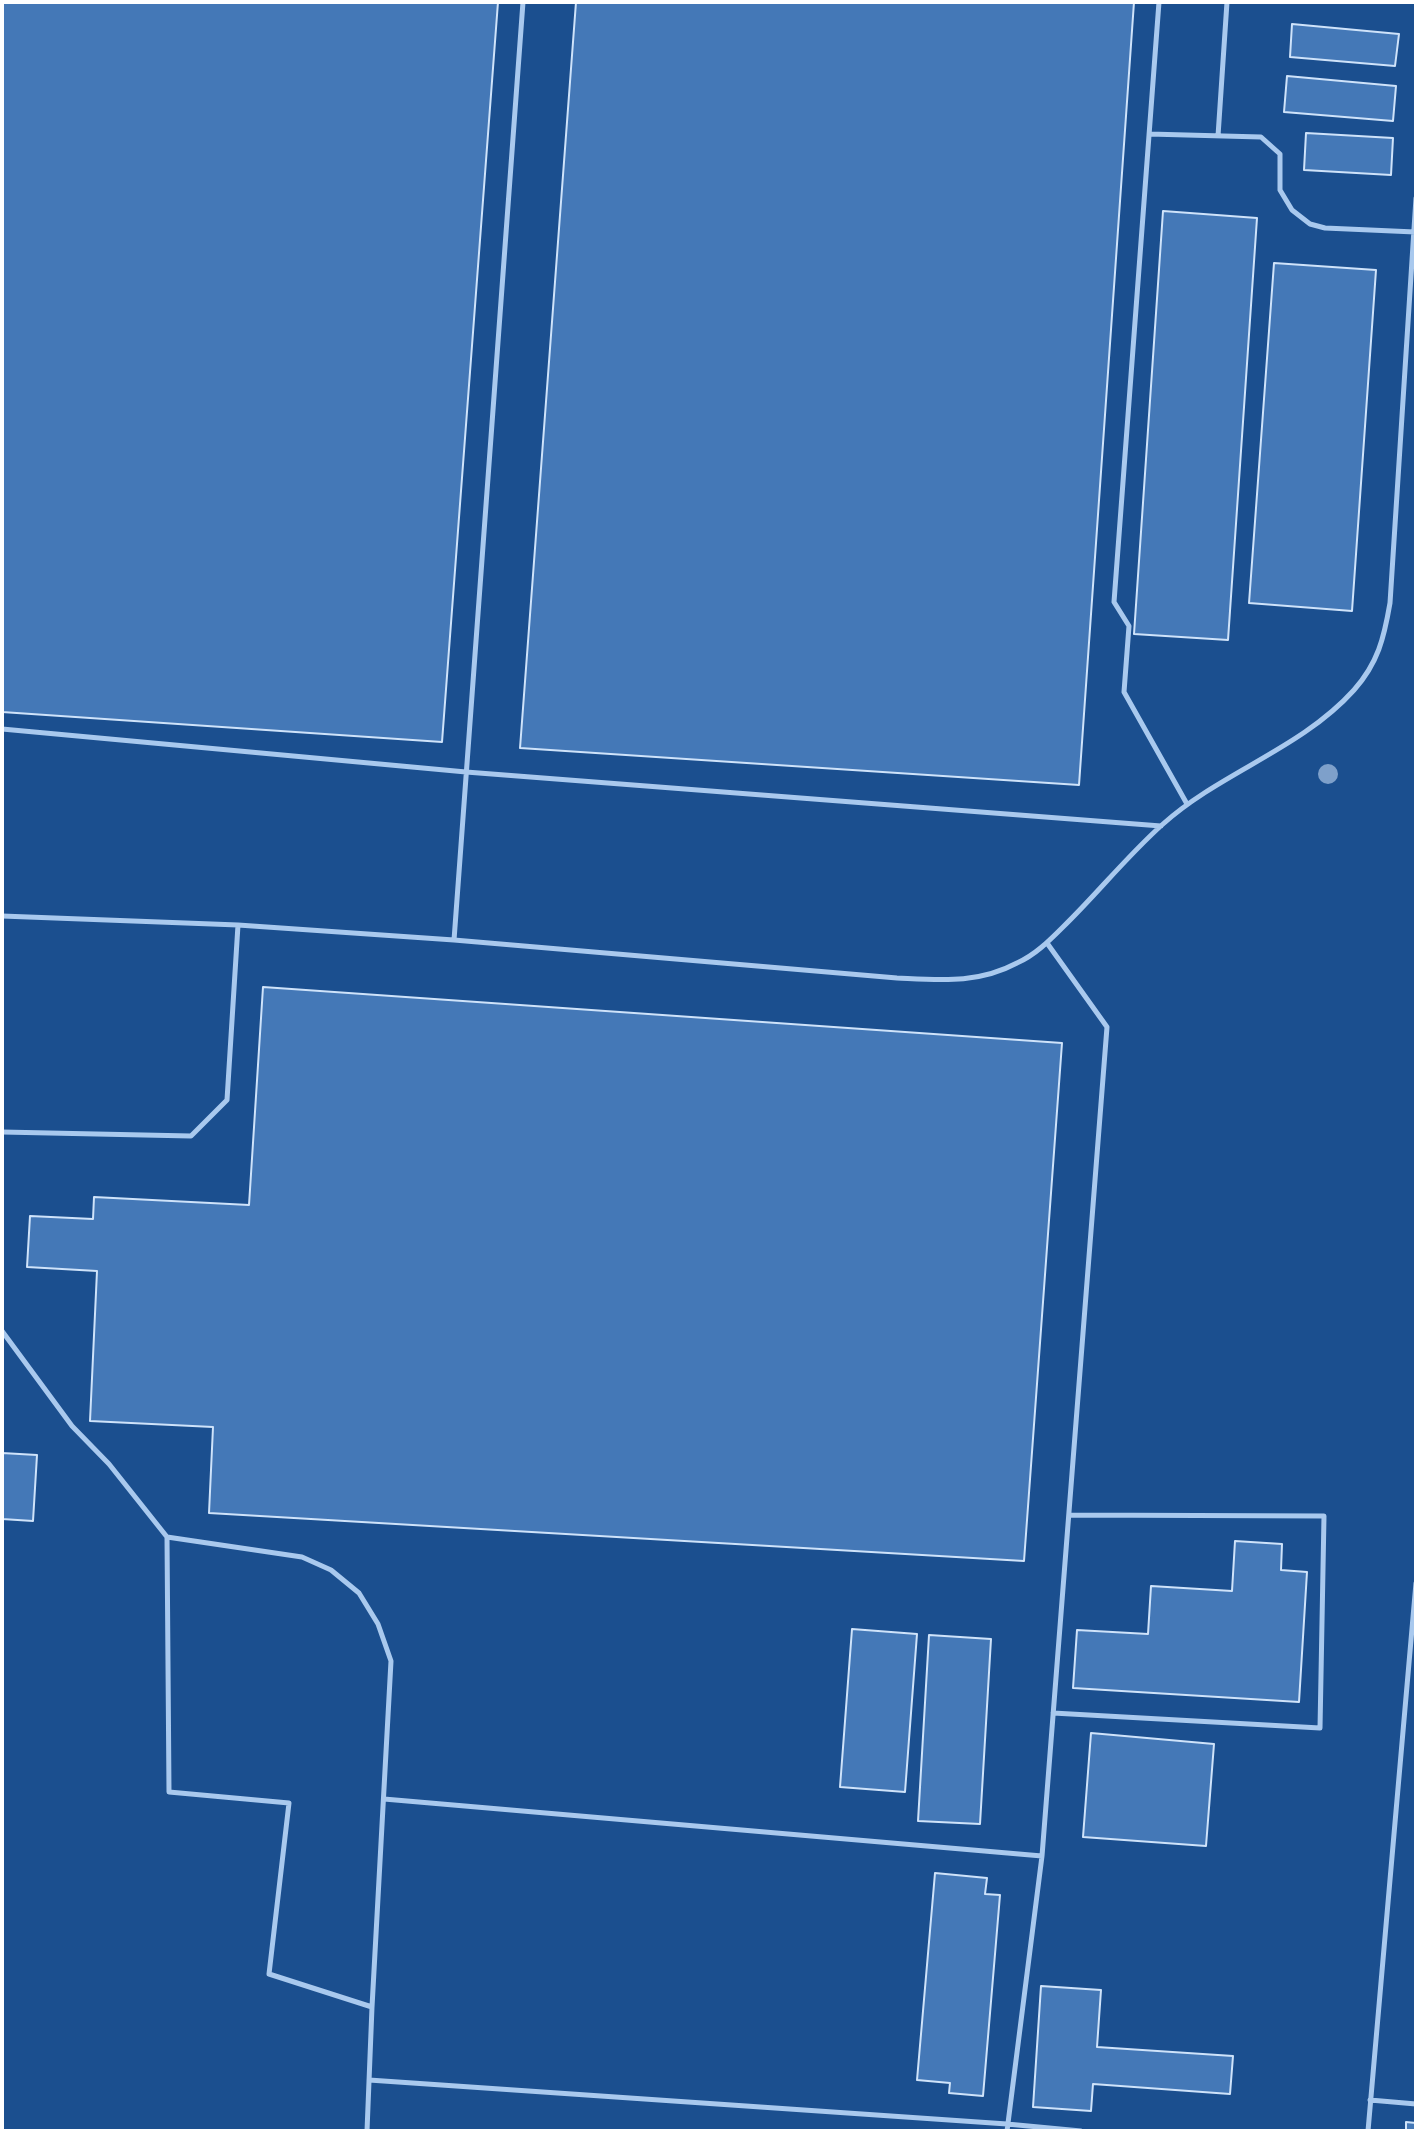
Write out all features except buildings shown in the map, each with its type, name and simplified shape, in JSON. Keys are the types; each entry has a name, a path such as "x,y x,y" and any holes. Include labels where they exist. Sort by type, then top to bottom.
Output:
{"lane":[{"path":"454,940 523,2"},
{"path":"1158,2 1115,602 1129,626 1125,692 1187,804"},
{"path":"1218,136 1227,2"},
{"path":"1149,134 1261,138 1280,154 1280,190 1292,210 1310,223 1325,228 1415,232"},
{"path":"2,916 237,925 956,981 986,976 1017,963 1047,943 1161,826 1187,804 1303,735 1338,707 1369,671 1383,641 1390,603 1416,198"},
{"path":"2,729 467,772 1161,826"},
{"path":"2,1132 191,1136 227,1100 237,925"},
{"path":"1007,2131 1042,1857 1107,1027 1047,943"},
{"path":"2,1331 72,1426 109,1464 167,1537 169,1792 289,1803 268,1974 372,2007"},
{"path":"1053,1713 1320,1728 1324,1516 1069,1515"},
{"path":"167,1537 303,1557 331,1570 359,1593 378,1624 391,1661 367,2131"},
{"path":"1368,2131 1416,1583"},
{"path":"384,1799 1042,1857"},
{"path":"369,2080 1082,2131"},
{"path":"1370,2100 1416,2104"}]}
